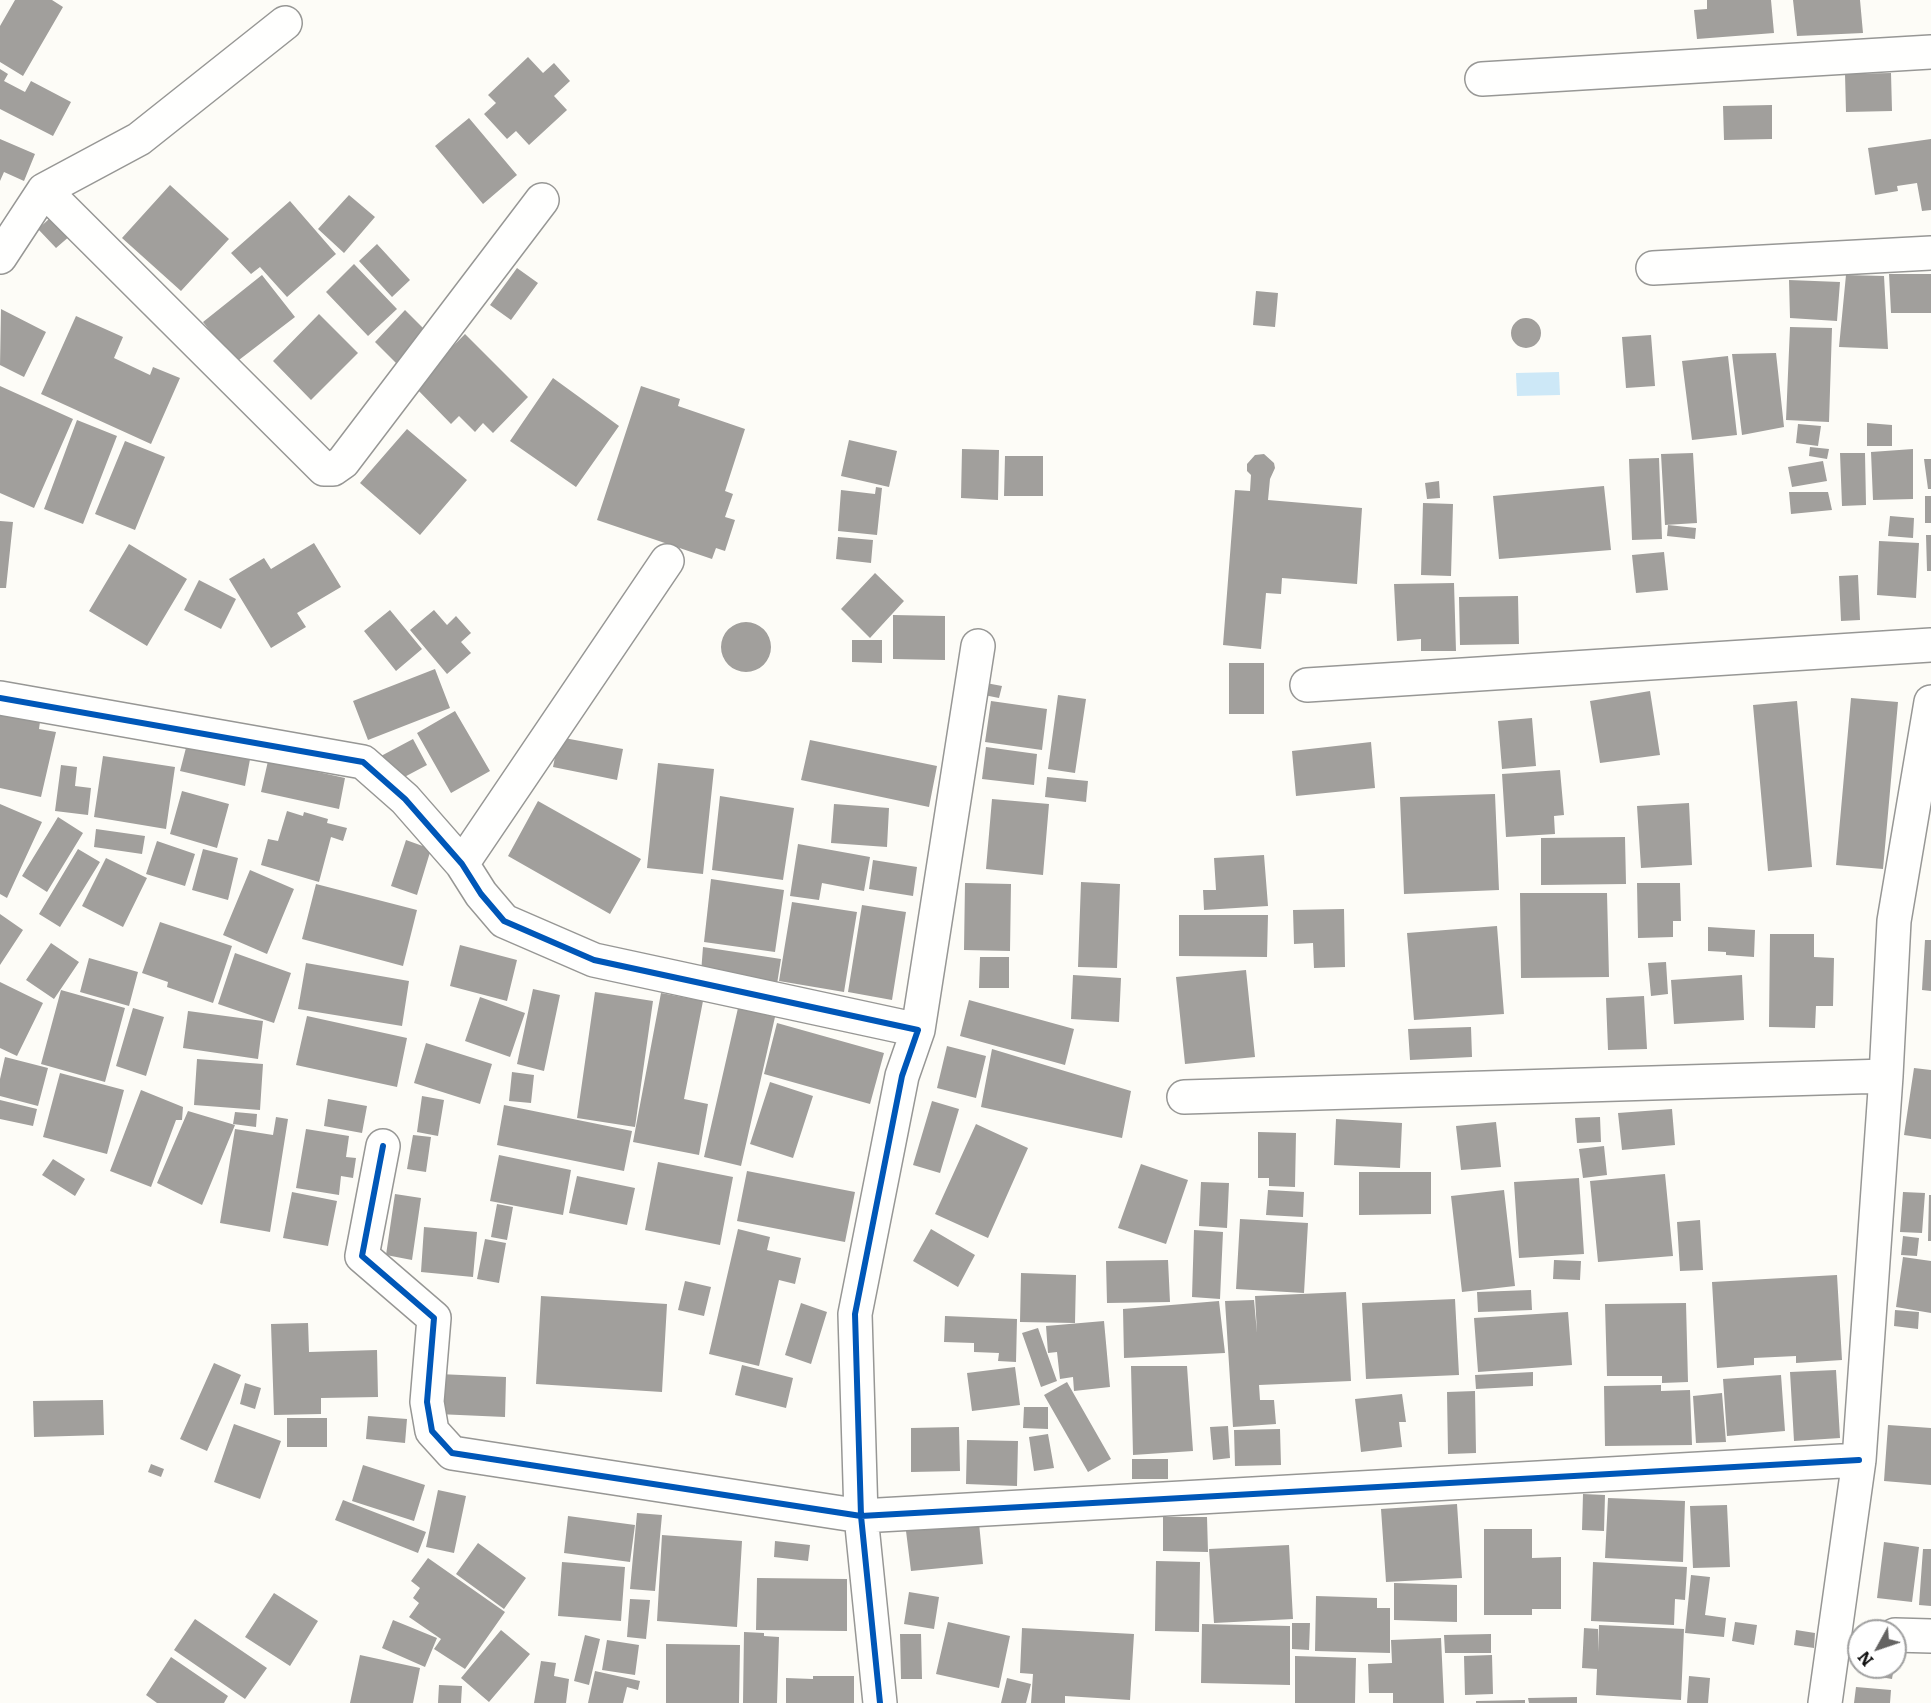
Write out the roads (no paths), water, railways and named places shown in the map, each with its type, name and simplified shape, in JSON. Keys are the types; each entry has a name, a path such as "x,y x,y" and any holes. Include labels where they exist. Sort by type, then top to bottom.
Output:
{"street":[{"path":"0,257 45,190 139,139 285,23"},
{"path":"1482,79 1931,52"},
{"path":"45,190 324,470 333,469 343,462 542,200"},
{"path":"1653,268 1931,253"},
{"path":"462,864 667,561"},
{"path":"1307,685 1931,645"},
{"path":"880,1703 861,1516 855,1314 902,1077 918,1030 978,646"},
{"path":"0,698 363,762 405,799 462,864 481,894 504,921 594,960 918,1030"},
{"path":"1848,1619 1886,1076 1894,921 1931,702"},
{"path":"1184,1097 1886,1076"},
{"path":"383,1146 362,1256 434,1318 427,1402 432,1431 452,1453 861,1516 1858,1460"},
{"path":"1825,1703 1847,1634"},
{"path":"1907,1635 1931,1636"}],"water":[{"path":"1559,372 1560,395 1517,396 1516,373"}]}
